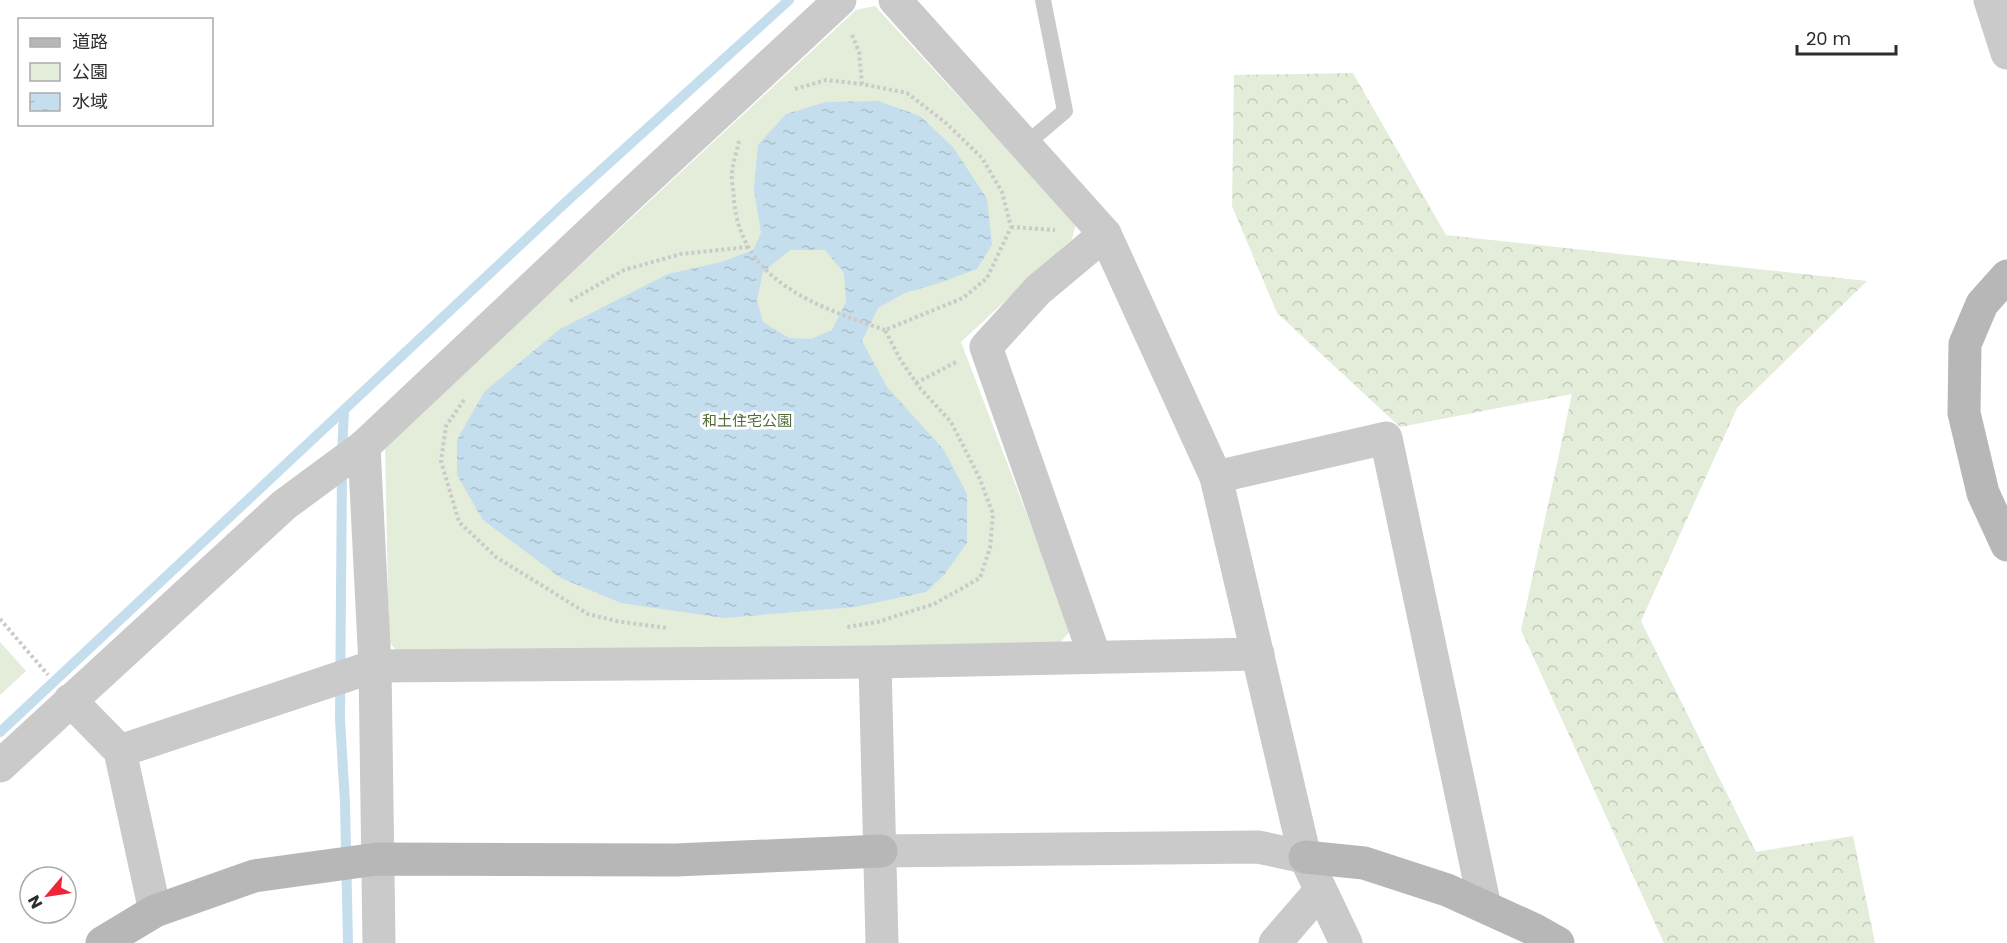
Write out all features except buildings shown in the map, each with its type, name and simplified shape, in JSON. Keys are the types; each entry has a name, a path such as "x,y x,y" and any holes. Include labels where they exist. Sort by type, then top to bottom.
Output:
{"street":[{"path":"895,0 1105,234 1216,477 1305,857 1346,943"},
{"path":"1990,0 2007,53"},
{"path":"0,766 284,505 364,446 836,4"},
{"path":"1095,657 986,347 1038,290 1105,234"},
{"path":"2007,276 1982,304 1965,344 1964,413 1983,493 2007,545"},
{"path":"1216,477 1386,438 1485,907"},
{"path":"364,446 375,666 379,943"},
{"path":"120,751 375,666 875,662 1258,654"},
{"path":"875,662 882,943"},
{"path":"70,700 120,751 155,911"},
{"path":"102,943 155,911 254,876 377,859 676,860 880,851 1258,847 1305,857 1364,863 1447,890 1533,929 1558,943"},
{"path":"1275,943 1320,891"}],"lane":[{"path":"1025,145 1065,111 1043,0"}],"path":[{"path":"836,4 859,52 862,84"},
{"path":"741,134 732,174 736,218 747,247 775,280 825,310 885,330 963,298 987,278 1011,227 1002,192 982,158 946,123 907,93 826,80 793,90"},
{"path":"569,302 624,270 681,254 747,247"},
{"path":"842,628 877,622 934,604 980,578 990,548 993,514 979,477 951,422 916,383 885,330"},
{"path":"916,383 986,347"},
{"path":"470,392 446,426 441,461 459,522 496,557 588,614 616,621 670,628"},
{"path":"0,619 70,700"}],"green space":[{"name":"和土住宅公園","path":"875,6 1076,224 1072,239 961,342 1071,630 1059,644 398,652 389,642 385,446 856,10"},
{"path":"1353,73 1446,235 1867,281 1737,408 1641,621 1756,852 1853,836 1875,943 1664,943 1521,630 1572,394 1400,427 1277,313 1232,206 1234,75"},
{"path":"0,642 26,671 0,695"}],"water":[{"path":"878,101 920,116 953,147 987,199 992,245 977,269 905,293 878,308 862,341 887,387 944,450 967,494 967,543 944,575 926,592 855,607 724,618 621,603 561,578 483,520 457,475 457,440 484,392 560,329 668,274 721,262 753,250 761,233 754,190 758,145 786,114 826,102","holes":["790,250 825,250 844,273 846,302 832,330 811,339 789,338 763,322 757,300 763,272"]}],"waterway":[{"path":"0,732 566,202 789,0"},
{"path":"342,454 344,410"},
{"path":"342,470 340,719 345,803 348,943"}]}
